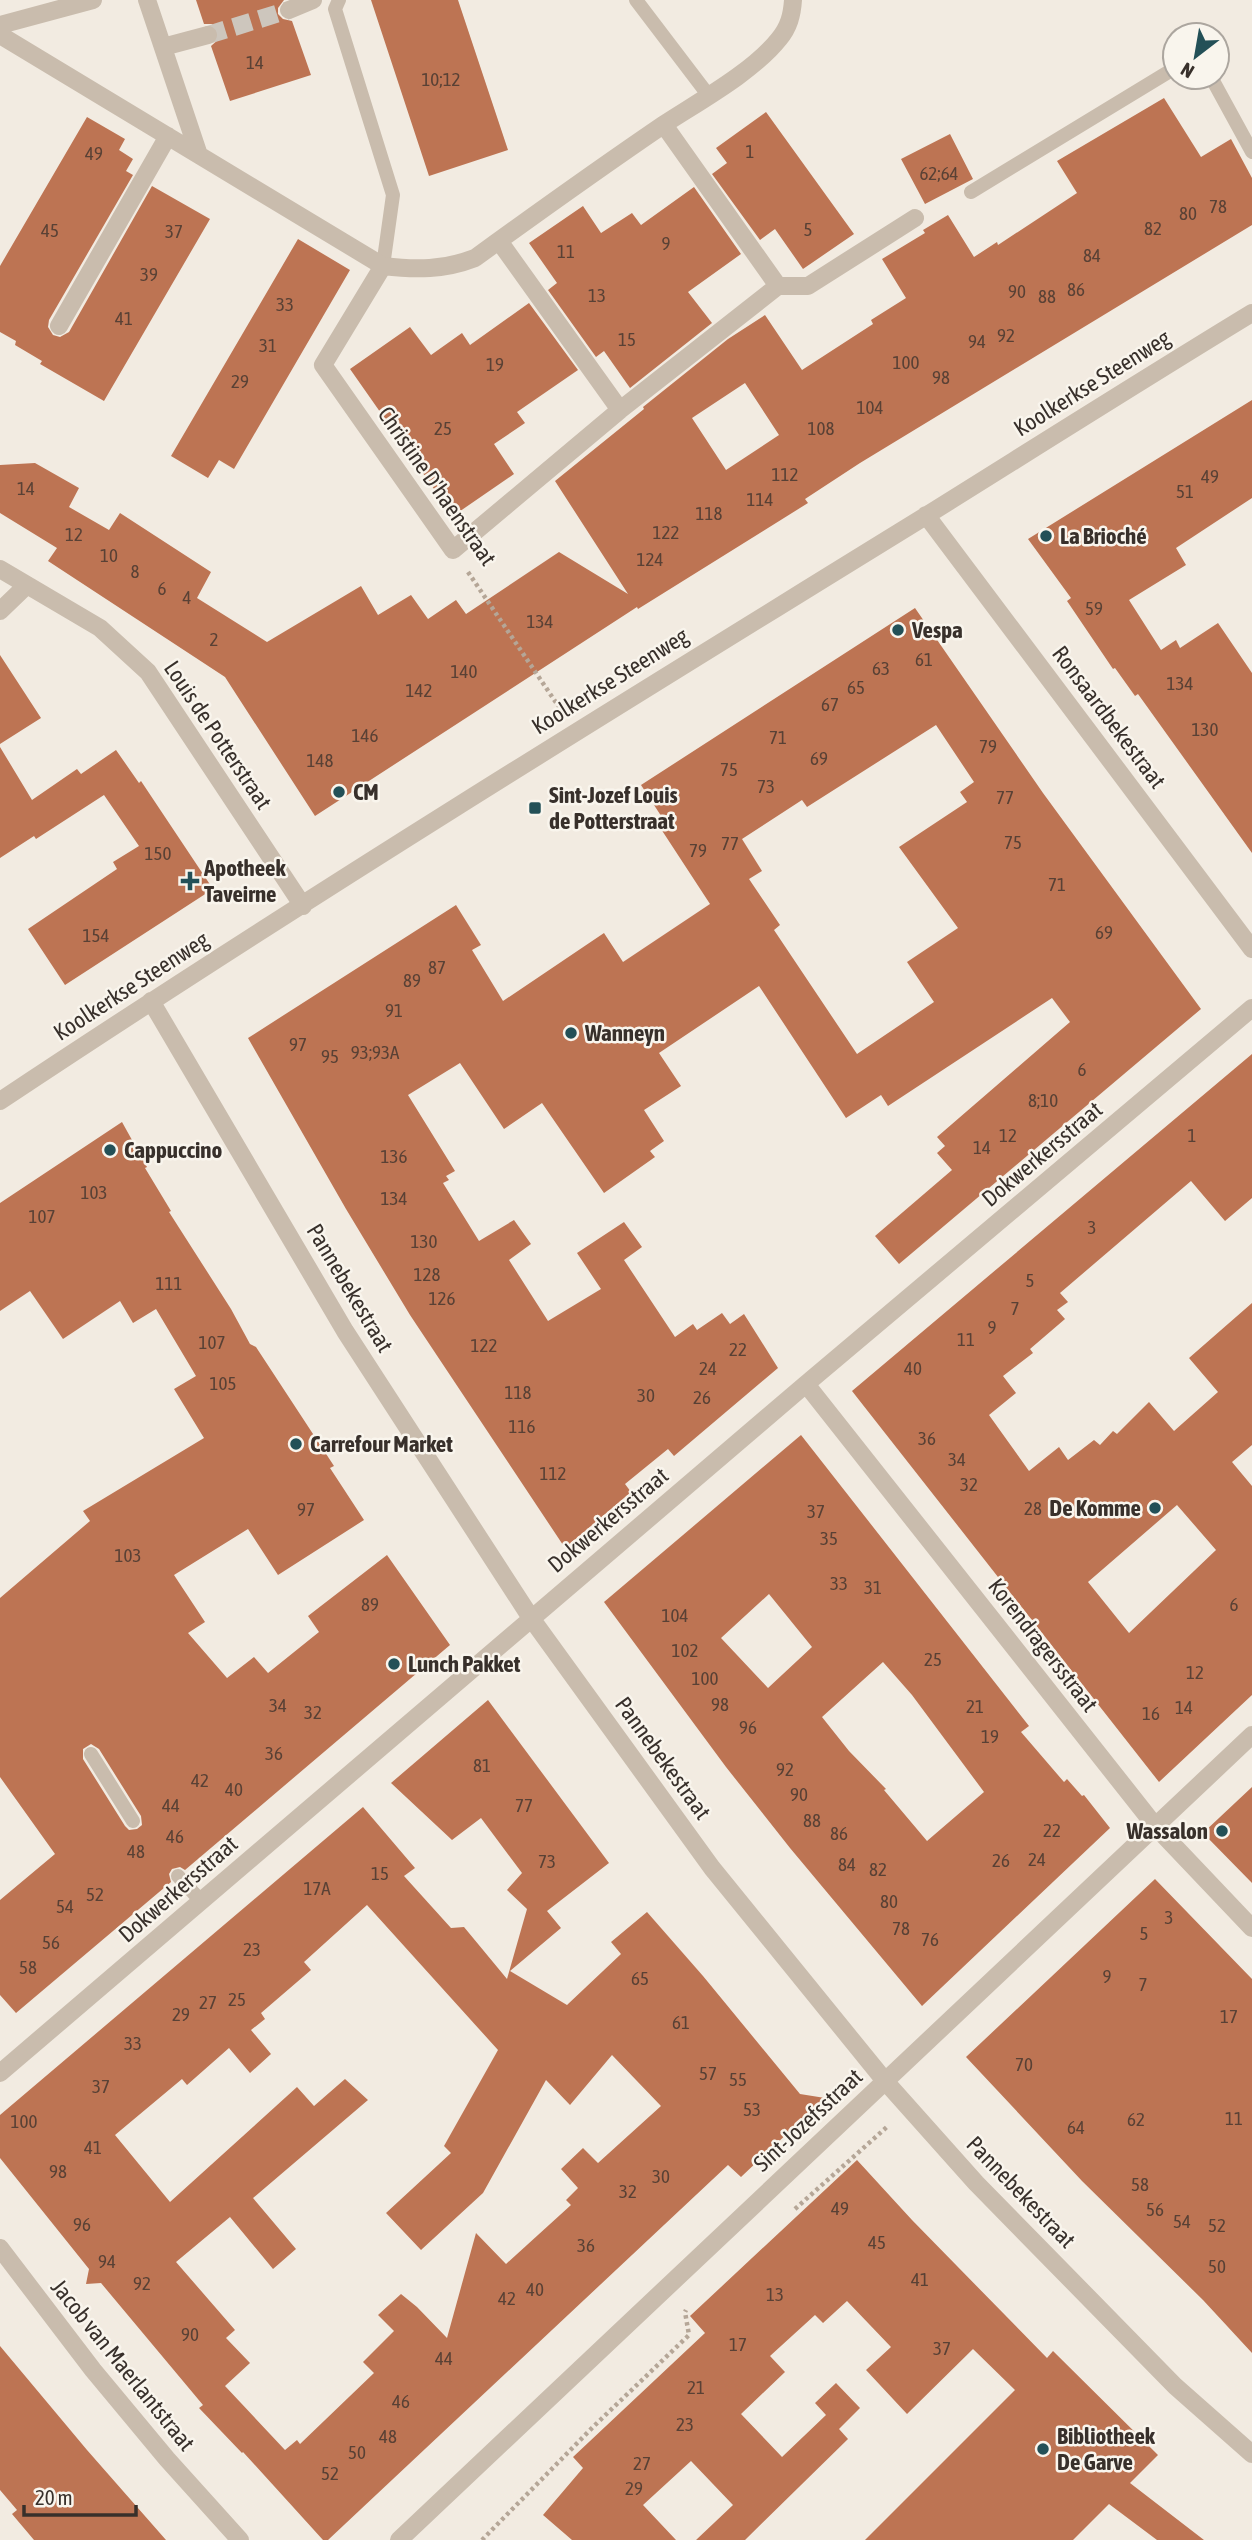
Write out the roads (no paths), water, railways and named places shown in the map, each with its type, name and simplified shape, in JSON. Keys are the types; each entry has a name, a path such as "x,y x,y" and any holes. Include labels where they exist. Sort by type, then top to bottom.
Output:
{"street":[{"path":"0,25 93,0"},
{"path":"147,0 199,155"},
{"path":"289,10 313,0"},
{"path":"0,35 383,266 429,269 454,266 475,258 709,96 765,54 780,38 791,19 793,0"},
{"path":"163,47 208,35"},
{"path":"664,125 778,286"},
{"path":"59,326 168,136"},
{"path":"499,241 620,410 778,286 808,286 915,218"},
{"name":"Christine D'haenstraat","path":"383,266 323,365 453,550 620,410"},
{"name":"Koolkerkse Steenweg","path":"0,1101 151,1001 576,730 1252,313"},
{"name":"Ronsaardbekestraat","path":"926,515 1252,948"},
{"name":"Louis de Potterstraat","path":"0,569 100,628 148,672 303,906"},
{"path":"0,611 27,585"},
{"name":"Pannebekestraat","path":"151,1001 345,1331 531,1618 712,1868 885,2081 976,2183 1175,2386 1252,2454"},
{"name":"Dokwerkersstraat","path":"0,2074 531,1618 1252,1008"},
{"name":"Korendragersstraat","path":"806,1384 1156,1827 1252,1928"},
{"name":"Sint-Jozefsstraat","path":"399,2540 1252,1735"},
{"name":"Jacob van Maerlantstraat","path":"0,2248 166,2459 240,2540"}],"lane":[{"path":"340,0 335,9 393,195 383,266"},
{"path":"636,0 709,96"},
{"path":"971,192 1161,77"},
{"path":"1219,91 1252,152"},
{"path":"91,1754 133,1821"},
{"path":"178,1876 201,1901"}],"tunnel":[{"path":"208,35 289,10"}],"place":[{"name":"La Brioché","path":"1046,536"},
{"name":"Vespa","path":"898,630"},
{"name":"CM","path":"339,792"},
{"name":"Sint-Jozef Louis de Potterstraat","path":"535,808"},
{"name":"Apotheek Taveirne","path":"190,881"},
{"name":"Wanneyn","path":"571,1033"},
{"name":"Cappuccino","path":"110,1150"},
{"name":"Carrefour Market","path":"296,1444"},
{"name":"De Komme","path":"1155,1508"},
{"name":"Lunch Pakket","path":"394,1664"},
{"name":"Wassalon","path":"1222,1831"},
{"name":"Bibliotheek De Garve","path":"1043,2449"}]}
